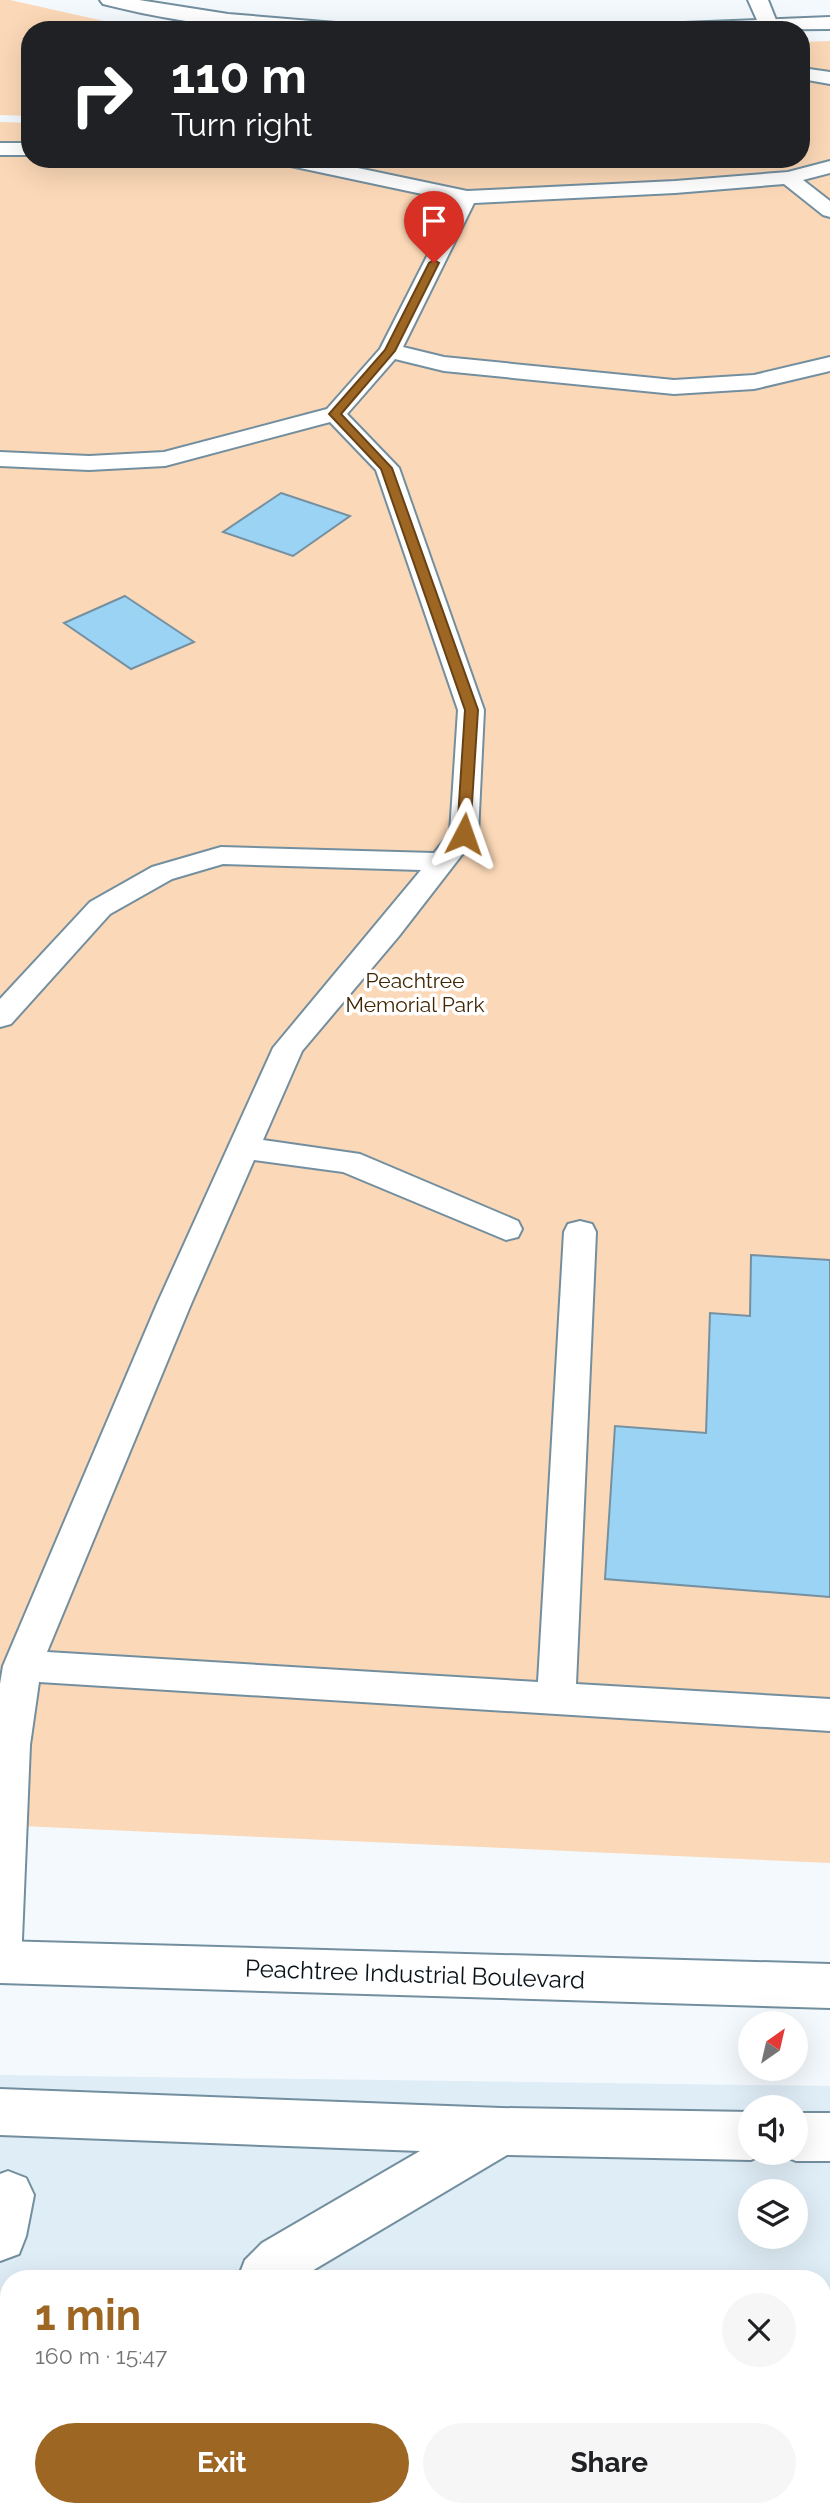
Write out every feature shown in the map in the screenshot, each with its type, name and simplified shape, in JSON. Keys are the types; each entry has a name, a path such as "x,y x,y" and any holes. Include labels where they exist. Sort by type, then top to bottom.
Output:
{"main road":[{"path":"110,0 144,8 239,21"},
{"path":"758,0 766,21"},
{"path":"810,24 830,23"},
{"name":"Peachtree Industrial Boulevard","path":"0,1963 830,1986"},
{"path":"0,2112 501,2131 738,2136"},
{"path":"272,2270 281,2261 501,2131"},
{"path":"808,2137 830,2137"}],"lane":[{"path":"810,75 830,78"},
{"path":"0,149 21,149"},
{"path":"329,168 467,197 675,187 788,178 830,167"},
{"path":"788,178 830,211"},
{"path":"0,458 89,463 165,459 335,414 390,351 467,197"},
{"path":"390,351 444,364 674,387 754,382 830,364"},
{"path":"0,1963 10,1745 22,1666 174,1304 288,1048 389,930 464,834 471,710 387,468 335,414"},
{"path":"0,1017 100,908 162,873 220,855 442,862"},
{"path":"244,1148 349,1162 506,1228"},
{"path":"556,1700 580,1233"},
{"path":"22,1666 830,1715"}],"shaded area":[{"path":"0,2075 830,2086 830,2270 0,2270"}],"green space":[{"path":"0,0 104,21 21,21 21,116 0,115"},
{"name":"Peachtree Memorial Park","path":"830,41 830,1863 0,1825 0,122 21,123 21,168 810,168 810,42"}],"building":[{"path":"281,493 350,516 293,556 223,532"},
{"path":"125,596 194,642 131,669 64,623"},
{"path":"751,1255 830,1260 830,1597 605,1579 615,1426 706,1433 710,1313 750,1316"}],"route":[{"path":"434,263 390,351 335,414 387,468 471,710 464,834"}]}
